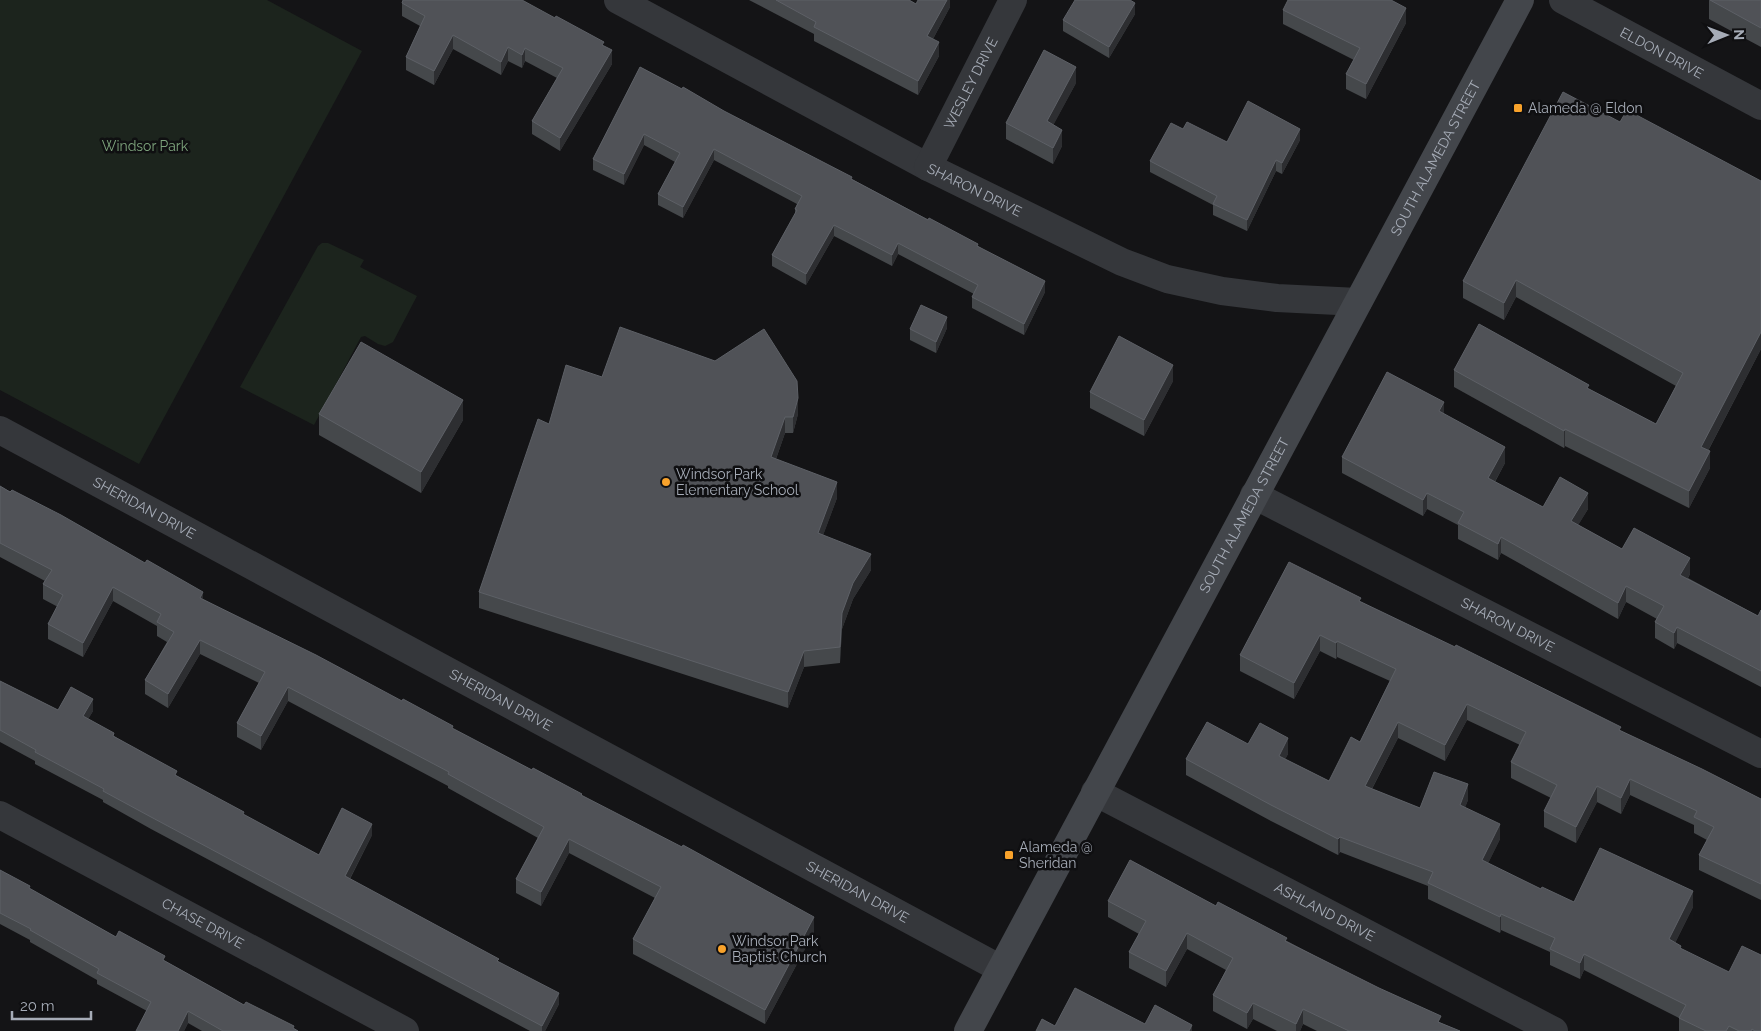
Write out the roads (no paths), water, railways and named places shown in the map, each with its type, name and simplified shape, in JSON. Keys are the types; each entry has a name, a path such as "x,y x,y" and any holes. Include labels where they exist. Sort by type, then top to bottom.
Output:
{"main road":[{"name":"SOUTH ALAMEDA STREET","path":"968,1031 1520,0"}],"street":[{"name":"SHARON DRIVE","path":"618,0 928,166 1122,262 1167,279 1222,291 1277,298 1358,302"},
{"name":"WESLEY DRIVE","path":"928,166 1013,0"},
{"name":"ELDON DRIVE","path":"1563,0 1761,106"},
{"name":"SHERIDAN DRIVE","path":"0,430 1001,968"},
{"name":"SHARON DRIVE","path":"1254,494 1761,754"},
{"name":"ASHLAND DRIVE","path":"1095,792 1554,1031"},
{"name":"CHASE DRIVE","path":"0,816 405,1031"}],"place":[{"name":"Alameda @ Eldon","path":"1518,108"},
{"name":"Windsor Park Elementary School","path":"666,482"},
{"name":"Alameda @ Sheridan","path":"1009,855"},
{"name":"Windsor Park Baptist Church","path":"722,949"}],"park label":[{"name":"Windsor Park","path":"145,146"}]}
